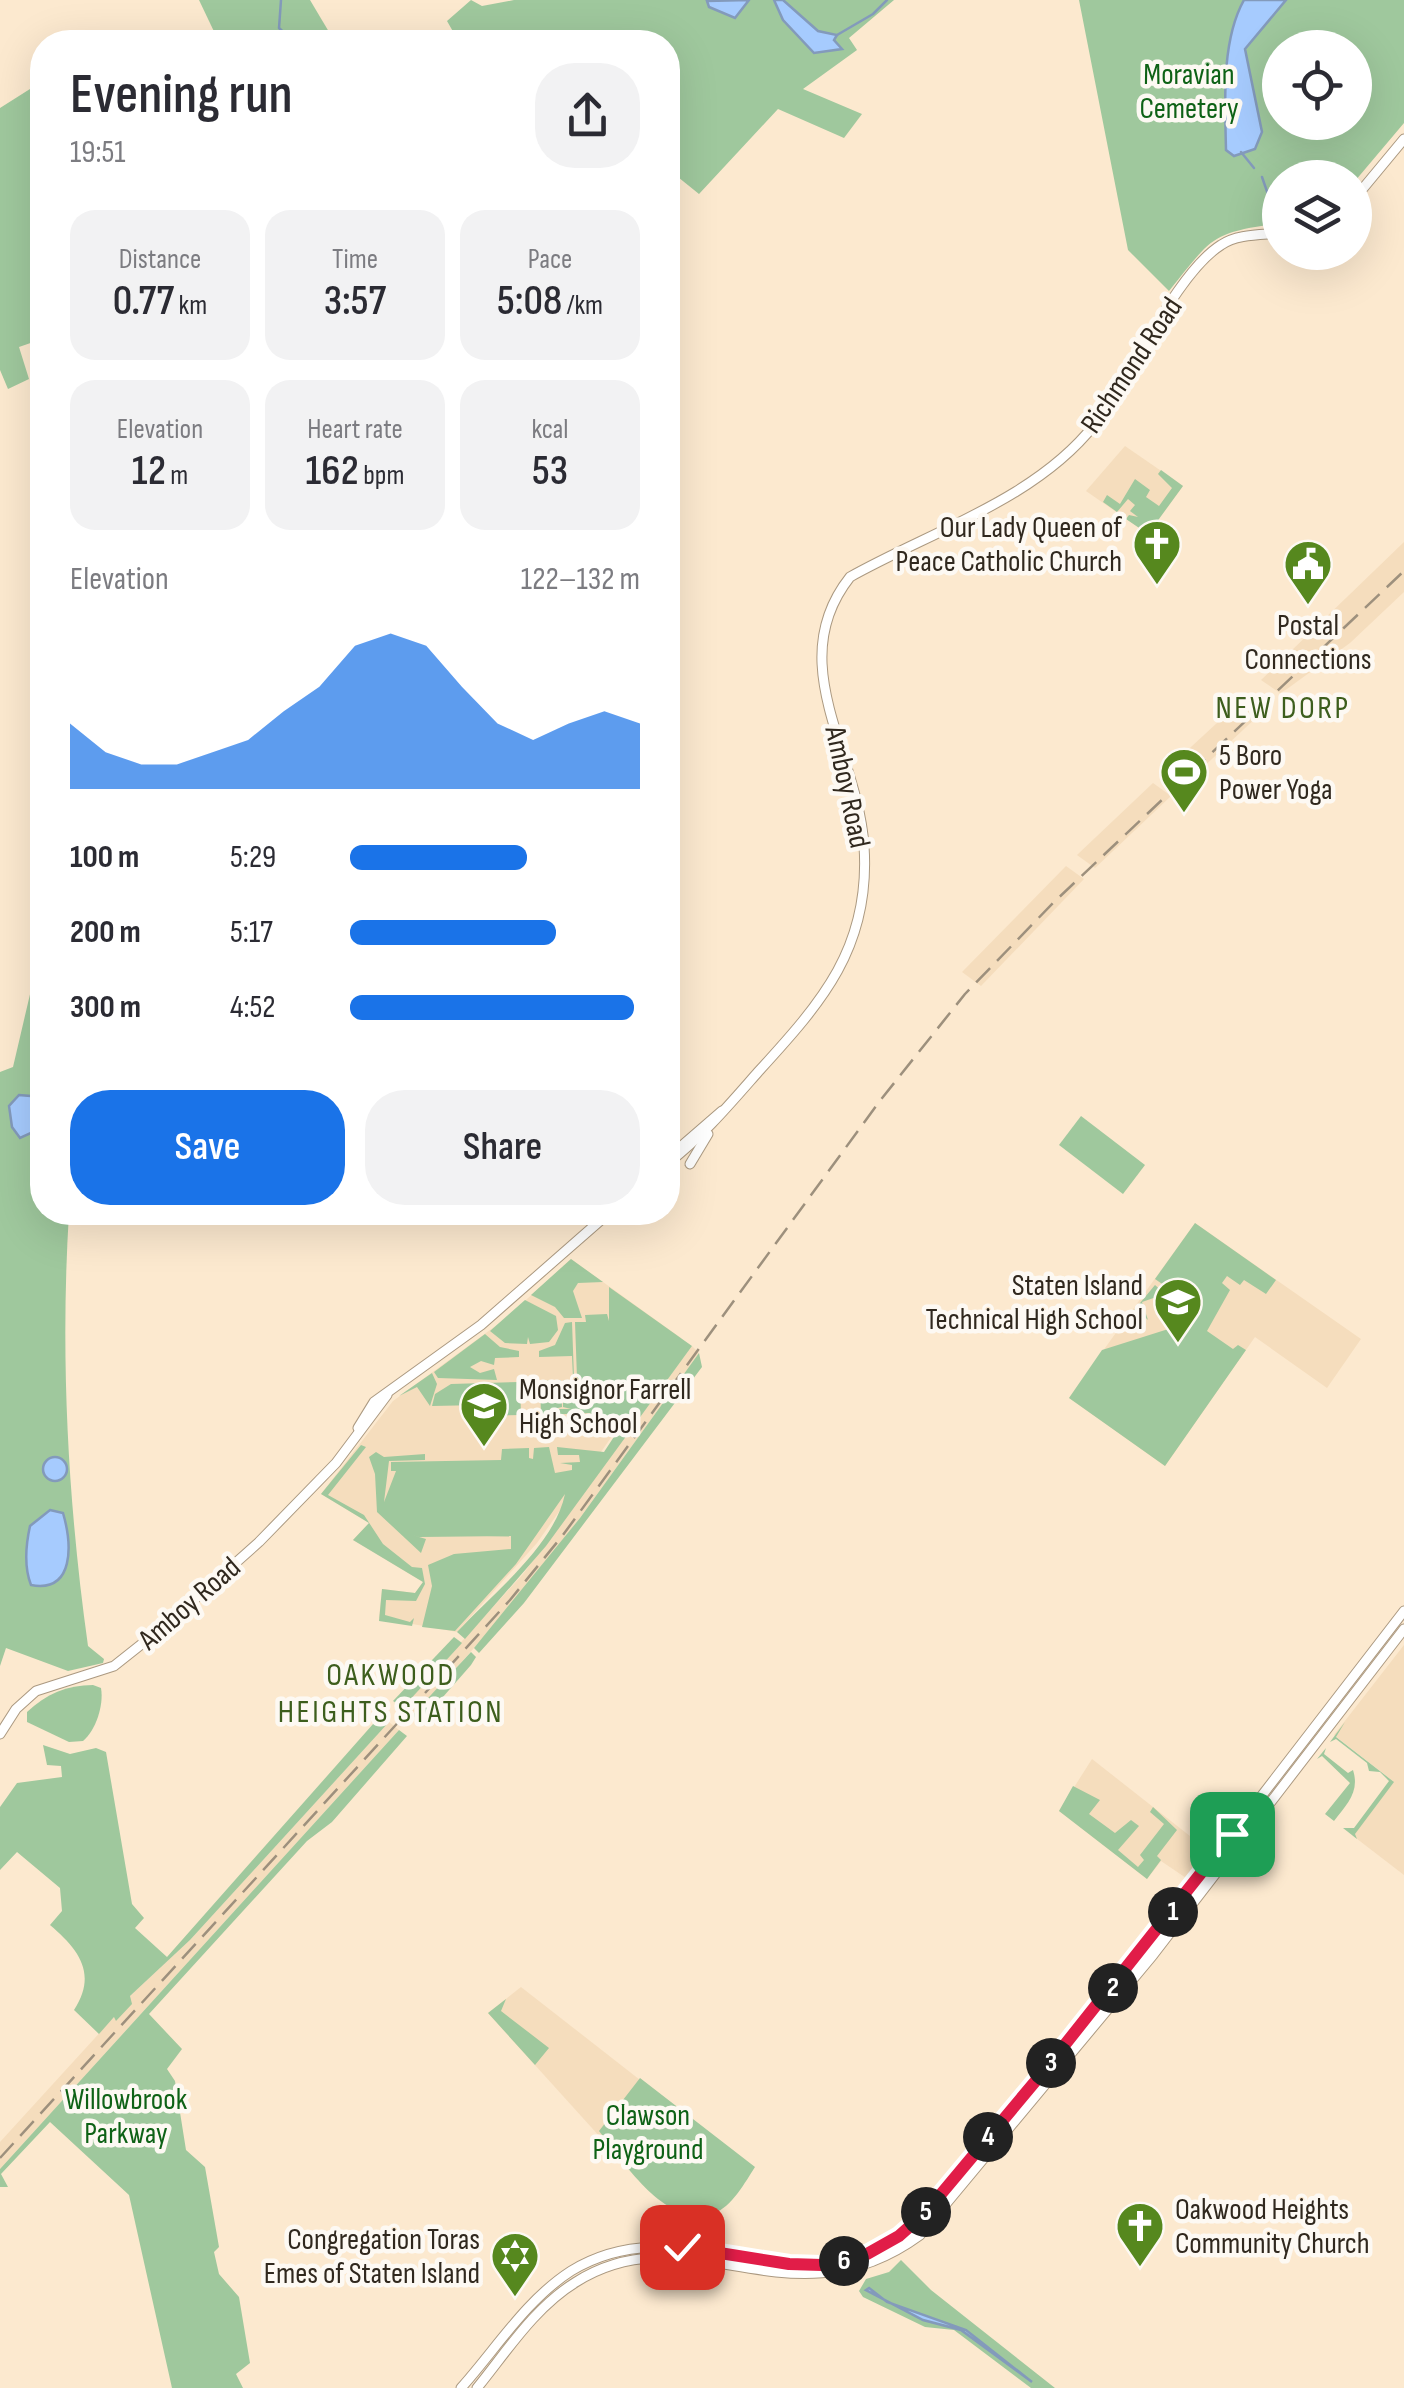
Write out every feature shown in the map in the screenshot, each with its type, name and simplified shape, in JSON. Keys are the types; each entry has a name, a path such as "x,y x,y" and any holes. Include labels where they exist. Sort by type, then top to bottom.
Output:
{"main road":[{"path":"1372,178 1404,140"},
{"name":"Richmond Road","path":"830,602 850,577 983,507 1056,462 1095,424 1171,304 1218,246 1236,238 1262,235"},
{"name":"Amboy Road","path":"680,1151 724,1109 821,1002 841,972 858,920 863,830 820,654 830,602"},
{"name":"Amboy Road","path":"680,1152 712,1127 724,1109"},
{"path":"690,1164 712,1127"},
{"name":"Amboy Road","path":"0,1734 18,1706 36,1691 111,1668 142,1646 259,1542 336,1463 387,1395 481,1325 595,1225"},
{"path":"461,2388 550,2286 602,2256 670,2246 789,2264 822,2265 871,2252 909,2229 1146,1946 1404,1611"},
{"path":"477,2388 550,2302 578,2280 610,2265 669,2257 789,2276 824,2276 874,2263 920,2235 952,2202 1153,1955 1404,1629"}],"shaded area":[{"path":"1125,446 1183,486 1148,534 1086,491"},
{"path":"1404,542 1404,592 1350,643 1287,689 1280,693 1261,680"},
{"path":"1244,698 1262,710 1259,715 1183,786 1164,772"},
{"path":"1153,783 1171,796 1095,868 1077,855"},
{"path":"1066,866 1084,879 981,986 962,972"},
{"name":"Staten Island Technical High School","path":"1195,1223 1361,1339 1327,1388 1255,1337 1165,1466 1069,1398"},
{"name":"Monsignor Farrell High School","path":"571,1259 681,1338 537,1543 457,1632 379,1618 382,1589 415,1593 423,1582 353,1540 369,1523 321,1494 393,1401 505,1319"},
{"path":"692,1346 699,1353 580,1518 500,1619 413,1716 402,1707 523,1574"},
{"path":"1404,1645 1404,1875 1352,1835 1393,1781 1334,1735"},
{"path":"389,1722 399,1730 0,2169 0,2142 115,2016 116,2020 130,1996 190,1940"},
{"path":"1092,1759 1209,1851 1189,1880 1161,1861 1147,1879 1059,1811"},
{"path":"521,1987 708,2133 648,2190 488,2013"}],"green space":[{"path":"199,0 310,0 328,30 213,30"},
{"path":"471,0 482,6 514,0 894,0 849,38 857,50 803,89 862,114 844,138 778,109 699,194 680,179 680,30 452,30 447,21"},
{"name":"Moravian Cemetery","path":"1079,0 1404,0 1404,123 1372,161 1262,160 1262,226 1214,240 1169,291 1128,250"},
{"path":"30,89 30,343 19,347 29,379 8,389 0,370 0,108"},
{"path":"1161,470 1183,486 1148,534 1126,519 1129,515 1138,517 1130,511 1135,505 1128,499 1117,512 1103,502 1107,495 1120,504 1135,479 1150,490 1146,497 1159,506 1172,488 1158,474"},
{"path":"30,994 30,1225 68,1225 66,1376 75,1538 88,1646 104,1659 103,1663 68,1671 6,1648 0,1666 0,1072 13,1067"},
{"path":"1081,1116 1145,1165 1123,1194 1059,1145"},
{"name":"Staten Island Technical High School","path":"1195,1223 1276,1280 1266,1294 1244,1280 1240,1285 1227,1276 1222,1283 1230,1290 1207,1331 1233,1349 1238,1345 1246,1350 1165,1466 1069,1398 1102,1350 1181,1325 1168,1288 1155,1279"},
{"path":"571,1259 603,1282 578,1283 573,1291 582,1318 564,1318 555,1307 531,1295"},
{"path":"1155,1285 1165,1294 1142,1302 1148,1320 1143,1315 1125,1322 1126,1328 1116,1332"},
{"path":"609,1287 692,1346 546,1546 465,1639 457,1632 535,1550 549,1532 565,1494 516,1564 455,1631 422,1627 432,1586 428,1565 454,1554 511,1549 511,1536 419,1537 426,1539 421,1553 377,1512 375,1474 369,1457 376,1452 384,1457 425,1454 425,1460 389,1461 384,1502 396,1471 391,1471 391,1462 501,1460 502,1449 529,1448 529,1458 533,1459 534,1448 549,1447 555,1473 572,1470 572,1465 560,1463 580,1462 579,1455 558,1455 557,1447 604,1452 621,1426 597,1425 595,1406 595,1419 590,1413 541,1415 540,1381 561,1380 562,1407 554,1409 571,1409 563,1407 563,1380 581,1380 577,1378 575,1322 586,1322 585,1315 607,1314 609,1321"},
{"path":"525,1300 556,1316 558,1330 549,1342 530,1344 528,1337 527,1344 505,1343 490,1331"},
{"path":"572,1322 574,1378 572,1356 539,1357 539,1351 555,1345 565,1323"},
{"path":"485,1334 500,1347 519,1351 519,1357 495,1358 494,1365 481,1361 470,1367 480,1373 494,1369 497,1380 438,1378 434,1372"},
{"path":"699,1353 702,1367 524,1603 479,1653 474,1648 580,1518"},
{"path":"432,1373 437,1384 430,1406 417,1387 399,1396"},
{"path":"520,1382 521,1415 481,1416 480,1405 432,1406 435,1394 451,1384"},
{"path":"361,1445 366,1447 328,1495 364,1515 383,1544 412,1567 422,1568 425,1584 416,1601 386,1600 385,1615 410,1622 414,1618 412,1626 379,1621 382,1589 415,1593 423,1582 353,1540 369,1523 321,1494"},
{"path":"454,1637 462,1643 406,1704 402,1707 393,1701"},
{"path":"471,1652 476,1657 471,1665 421,1722 413,1716 416,1711"},
{"path":"93,1685 101,1688 100,1709 83,1741 69,1742 27,1722 27,1712 49,1696"},
{"name":"Willowbrook Parkway","path":"381,1715 389,1722 190,1940 130,1996 132,2004 99,2034 74,2010 84,1984 82,1963 50,1925 62,1911 60,1888 17,1852 0,1870 0,1807 17,1783 62,1777 61,1766 47,1765 43,1745 70,1754 96,1748 106,1752 132,1904 144,1918 135,1928 167,1957"},
{"path":"1345,1722 1336,1737 1394,1782 1355,1834 1357,1839 1343,1828 1354,1828 1389,1781 1380,1772 1369,1771 1367,1763 1336,1739 1330,1742"},
{"name":"Willowbrook Parkway","path":"399,1730 407,1736 332,1822 307,1841 149,2014 182,2049 167,2069 175,2081 186,2150 205,2167 219,2247 214,2252 219,2274 239,2297 250,2363 236,2374 243,2388 172,2388 129,2195 50,2122 1,2174 8,2187 0,2187 0,2169"},
{"path":"1326,1748 1324,1754 1348,1773 1353,1770 1355,1778 1351,1797 1334,1821 1325,1814 1350,1783 1322,1756 1317,1759"},
{"path":"1073,1786 1100,1800 1089,1814 1115,1833 1131,1820 1139,1826 1118,1850 1138,1867 1144,1860 1140,1855 1164,1824 1150,1812 1153,1807 1177,1830 1157,1856 1161,1860 1147,1879 1059,1811"},
{"path":"506,1999 501,2011 549,2048 535,2065 488,2013"},
{"name":"Clawson Playground","path":"640,2078 755,2167 720,2210 696,2216 663,2203 634,2175 599,2131"},
{"path":"901,2260 931,2290 1055,2388 1031,2388 954,2330 925,2327 863,2297 859,2291 866,2279 889,2272","holes":["894,2305 966,2330 1032,2382 961,2330 923,2320"]}],"water":[{"path":"749,0 735,18 709,7 707,1"},
{"path":"774,0 783,0 818,31 837,35 834,40 842,49 814,53 783,20"},
{"path":"1244,0 1286,0 1245,49 1262,132 1255,149 1234,156 1226,150 1225,112 1228,53"},
{"path":"19,1095 30,1096 30,1133 20,1138 12,1127 9,1106"},
{"path":"55,1457 64,1460 64,1478 55,1481 46,1478 43,1469 46,1460"},
{"path":"50,1510 63,1513 68,1538 67,1564 56,1581 31,1585 26,1555 30,1526"},
{"path":"893,2304 966,2330 1032,2382 961,2330 923,2320"}],"waterway":[{"path":"281,0 281,30"},
{"path":"837,35 873,14 887,0"},
{"path":"1241,152 1254,168"}],"railway":[{"path":"0,2158 510,1600 563,1535 879,1102 965,994 1053,903 1404,571"}],"place":[{"name":"Our Lady Queen of Peace Catholic Church","path":"1157,586"},
{"name":"Postal Connections","path":"1308,606"},
{"name":"5 Boro Power Yoga","path":"1184,814"},
{"name":"Staten Island Technical High School","path":"1178,1344"},
{"name":"Monsignor Farrell High School","path":"484,1448"},
{"name":"Oakwood Heights Community Church","path":"1140,2268"},
{"name":"Congregation Toras Emes of Staten Island","path":"515,2298"}],"district":[{"name":"NEW DORP","path":"1283,707"},
{"name":"OAKWOOD HEIGHTS STATION","path":"391,1692"}],"route":[{"path":"682,2247 789,2264 822,2265 867,2254 899,2236 926,2212 1044,2071 1232,1834"}]}
